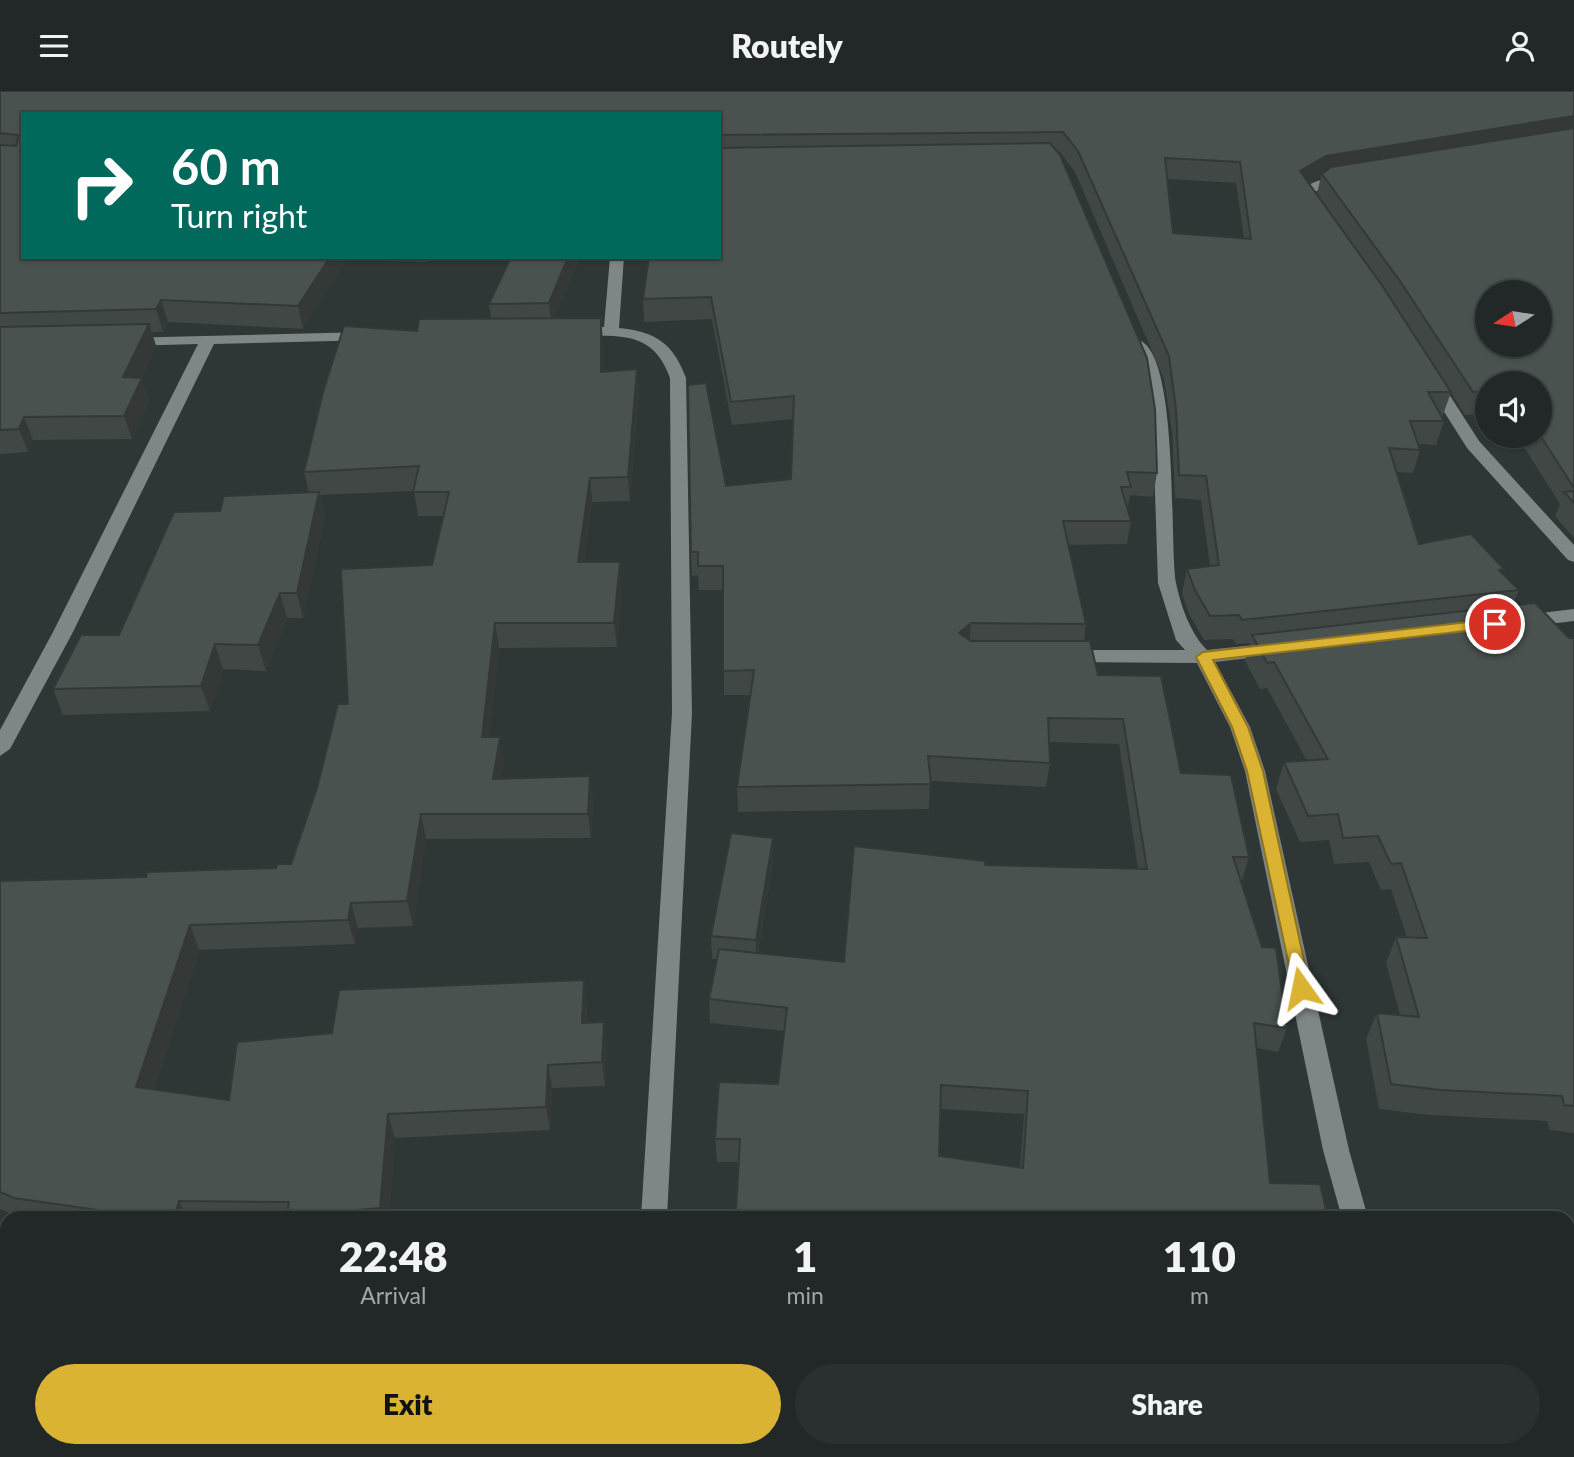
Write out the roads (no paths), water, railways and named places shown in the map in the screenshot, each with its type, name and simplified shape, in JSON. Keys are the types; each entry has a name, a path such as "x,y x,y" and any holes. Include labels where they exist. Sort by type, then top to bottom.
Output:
{"street":[{"path":"1327,227 1304,193 1321,183 1368,176"},
{"path":"611,331 617,259"},
{"path":"1132,330 1154,380 1161,432 1167,583 1186,641 1203,657 1240,727 1255,771 1336,1150 1352,1211"},
{"path":"559,333 611,331 645,338 669,354 678,378 682,713 654,1211"},
{"path":"111,341 384,337"},
{"path":"0,749 69,621 208,340"},
{"path":"1427,371 1474,443 1574,556"},
{"path":"1505,623 1574,615"},
{"path":"1052,656 1203,657 1300,646"}]}
